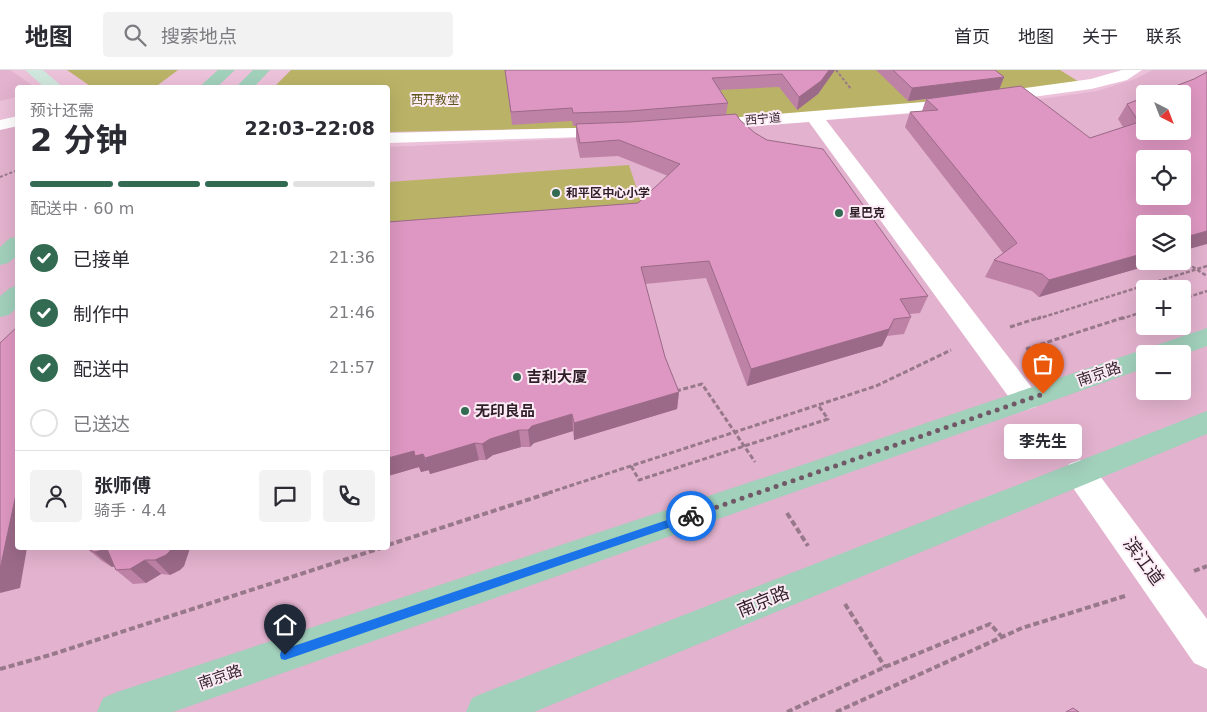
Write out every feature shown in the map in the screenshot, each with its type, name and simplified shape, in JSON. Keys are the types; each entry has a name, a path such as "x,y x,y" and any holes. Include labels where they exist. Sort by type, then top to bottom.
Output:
{"main road":[{"path":"210,85 227,70"},
{"path":"247,85 262,70"},
{"path":"0,258 15,246"},
{"path":"0,308 15,295"},
{"path":"1184,345 1207,337"},
{"name":"南京路","path":"117,712 790,482 1136,361"},
{"name":"南京路","path":"486,712 1207,422"}],"street":[{"path":"33,70 52,85"},
{"path":"1067,70 1091,84"},
{"name":"西宁道","path":"687,126 923,107 1091,84 1121,77 1134,70"},
{"path":"813,115 1026,400"},
{"path":"0,125 15,121"},
{"path":"390,138 629,131"},
{"name":"滨江道","path":"1080,473 1207,650"}],"path":[{"path":"0,177 15,171"},
{"path":"1191,266 1207,276"},
{"path":"390,544 818,406 876,386 979,337 1207,266"},
{"path":"1191,296 1207,291"},
{"path":"995,358 1136,314"},
{"path":"631,466 639,480 828,419 818,406"},
{"path":"0,669 59,652 375,550"},
{"path":"836,712 1022,628 1160,585 1207,566"},
{"path":"787,712 885,667 990,624 1002,637"}],"shaded area":[{"path":"0,70 10,70 32,85 15,85 15,97 0,101"},
{"path":"1153,70 1207,70 1207,712 0,712 0,123 15,119 15,550 390,550 390,277 748,239 696,130 964,110 1097,91 1135,79"},
{"name":"和平区中心小学","path":"623,136 747,238 390,275 390,147"}],"green space":[{"path":"67,70 178,70 158,85 89,85"},
{"name":"西开教堂","path":"291,70 1060,70 1081,83 917,104 629,127 390,132 390,85 276,85"},
{"path":"629,165 643,208 390,228 390,182"}],"building":[{"path":"505,70 829,70 821,81 799,97 782,74 712,78 728,103 629,111 573,113 572,108 511,112"},
{"path":"893,70 995,70 1004,77 912,88"},
{"path":"1207,72 1207,231 1191,235 1191,215 1136,215 1136,256 1049,280 1042,274 994,260 1017,243 910,112 938,110 926,99 1021,86 1090,138 1136,123 1136,140 1191,140 1191,85 1178,85"},
{"path":"1136,100 1136,118 1127,104"},
{"path":"736,114 755,133 767,140 823,149 928,296 900,299 911,317 894,319 889,329 751,369 709,261 641,267 665,357 679,392 574,423 572,414 532,426 528,430 519,430 490,439 482,444 475,443 425,458 423,454 415,456 414,451 390,457 390,222 638,203 680,164 619,140 580,143 576,124"},
{"path":"15,329 15,499 0,569 0,343"},
{"path":"107,550 170,550 166,555 155,560 145,560 130,569 116,570"},
{"path":"1073,708 1079,712 1066,712"}],"way so far":[{"path":"691,516 1043,394"}],"place":[{"name":"和平区中心小学","path":"556,193"},
{"name":"星巴克","path":"839,213"},
{"name":"吉利大厦","path":"517,377"},
{"name":"李先生","path":"1043,394"},
{"name":"无印良品","path":"465,411"}],"route":[{"path":"285,655 691,516"}]}
